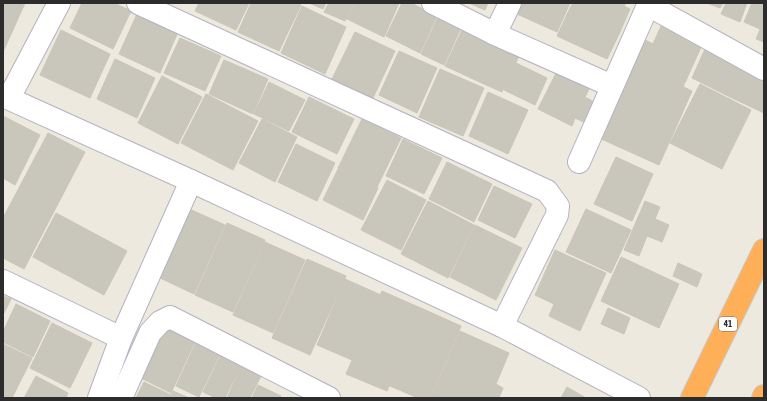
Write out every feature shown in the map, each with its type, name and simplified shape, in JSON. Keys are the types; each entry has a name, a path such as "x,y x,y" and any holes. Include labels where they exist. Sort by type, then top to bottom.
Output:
{"highway":[{"name":"41","path":"692,398 764,250"}],"street":[{"path":"59,3 6,97 191,181 502,326 639,398"},
{"path":"138,3 547,191 558,206 557,215 502,326"},
{"path":"433,3 495,34 612,86"},
{"path":"495,34 510,3"},
{"path":"579,162 649,4 764,69"},
{"path":"98,398 121,338 191,181"},
{"path":"3,281 121,338"},
{"path":"121,398 150,333 160,322 170,317 329,398"}],"building":[{"path":"3,3 25,3 3,52"},
{"path":"82,3 114,3 131,11 113,49 70,28"},
{"path":"199,3 249,3 236,30 195,11"},
{"path":"251,3 297,3 301,5 279,51 238,32"},
{"path":"309,3 326,3 323,9"},
{"path":"329,3 354,3 345,21 324,12"},
{"path":"355,3 399,3 384,37 347,19"},
{"path":"402,3 411,3 437,16 420,53 386,36"},
{"path":"469,3 488,3 485,10"},
{"path":"522,3 570,3 557,32 517,14"},
{"path":"573,3 617,3 630,9 620,32 570,8"},
{"path":"617,3 626,3 624,6"},
{"path":"707,3 723,3 720,8"},
{"path":"726,3 747,3 740,22 721,14"},
{"path":"752,3 764,3 764,20 760,29 744,22"},
{"path":"302,6 346,27 325,74 281,53"},
{"path":"570,8 620,32 607,59 557,36"},
{"path":"137,14 178,32 160,73 119,54"},
{"path":"438,17 461,28 444,65 421,54"},
{"path":"764,20 764,42 756,39"},
{"path":"661,26 702,45 683,87 631,62 641,38 653,44"},
{"path":"61,30 110,54 90,98 40,75"},
{"path":"462,30 500,47 484,84 445,66"},
{"path":"355,32 395,51 373,98 332,79"},
{"path":"180,38 221,56 205,91 164,73"},
{"path":"500,47 519,56 502,92 484,84"},
{"path":"705,49 744,68 730,97 692,78"},
{"path":"399,51 437,68 417,113 379,95"},
{"path":"115,59 155,78 137,118 97,99"},
{"path":"224,60 268,79 253,114 209,94"},
{"path":"631,62 692,91 677,125 615,96"},
{"path":"516,63 547,78 535,105 504,90"},
{"path":"744,68 764,78 764,113 730,97"},
{"path":"440,69 484,88 463,136 419,117"},
{"path":"557,71 590,87 585,97 596,103 586,123 575,118 572,126 538,109"},
{"path":"162,76 202,97 178,144 138,123"},
{"path":"269,82 305,100 289,131 254,114"},
{"path":"700,84 751,110 722,169 670,143"},
{"path":"488,92 528,110 508,154 469,136"},
{"path":"206,94 258,121 233,170 181,143"},
{"path":"615,96 677,125 659,165 597,137"},
{"path":"309,97 354,119 337,154 292,132"},
{"path":"3,116 40,135 15,185 3,178"},
{"path":"262,119 297,137 275,182 239,163"},
{"path":"362,119 401,138 377,187 338,168"},
{"path":"48,133 85,152 24,269 3,258 3,218"},
{"path":"403,139 442,158 424,194 386,176"},
{"path":"296,144 335,163 317,201 278,182"},
{"path":"616,157 653,174 632,221 594,204"},
{"path":"447,162 492,184 474,222 429,199"},
{"path":"338,169 378,188 363,220 323,200"},
{"path":"387,180 426,200 401,250 361,230"},
{"path":"494,186 532,204 515,238 478,220"},
{"path":"428,201 474,225 448,278 401,254"},
{"path":"645,201 660,207 655,219 669,225 662,242 647,236 639,256 624,250"},
{"path":"187,208 225,225 194,294 156,276"},
{"path":"586,209 631,230 611,273 566,252"},
{"path":"56,213 127,251 104,295 33,257"},
{"path":"227,223 265,240 233,312 195,295"},
{"path":"475,225 522,248 496,300 450,277"},
{"path":"265,242 305,260 273,333 233,315"},
{"path":"555,250 606,273 580,331 549,316 554,304 535,295"},
{"path":"621,257 679,284 659,328 601,301"},
{"path":"307,259 346,276 310,355 272,338"},
{"path":"678,263 702,274 697,287 673,276"},
{"path":"345,279 381,295 352,360 317,345"},
{"path":"382,291 423,309 387,391 346,374"},
{"path":"3,296 11,299 3,315"},
{"path":"16,304 50,321 33,357 3,342 3,332"},
{"path":"608,308 630,318 624,334 601,324"},
{"path":"423,309 461,326 430,398 418,398 390,386"},
{"path":"168,321 198,335 171,393 141,378"},
{"path":"52,323 92,343 70,388 30,368"},
{"path":"460,331 509,353 496,384 503,388 499,398 431,398"},
{"path":"198,338 222,349 199,397 176,386"},
{"path":"3,344 32,358 12,398 3,398"},
{"path":"221,354 242,363 225,398 216,398 203,392"},
{"path":"242,364 262,374 250,398 227,398"},
{"path":"36,376 68,393 66,398 24,398"},
{"path":"144,382 171,395 170,398 136,398"},
{"path":"258,385 281,396 280,398 252,398"},
{"path":"567,387 586,398 561,398"},
{"path":"173,391 189,398 170,398"}]}
